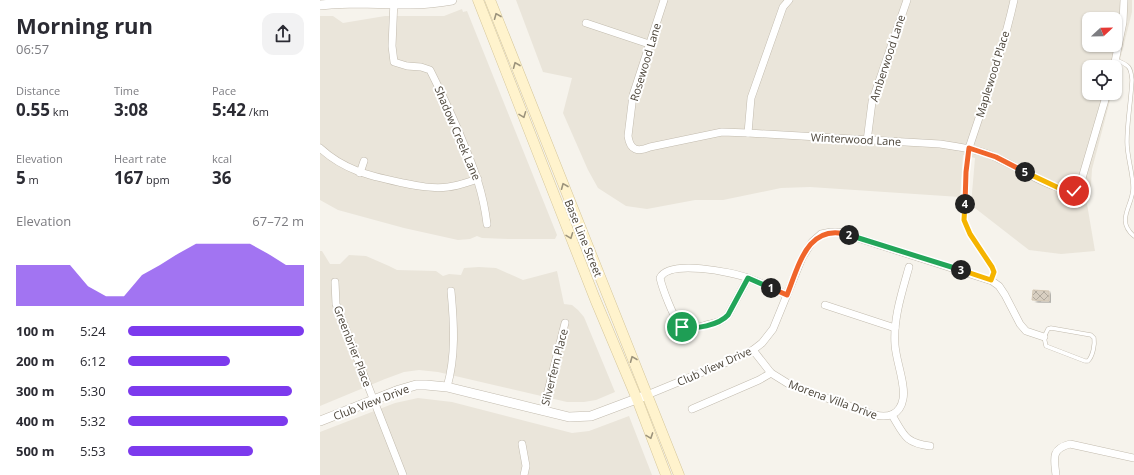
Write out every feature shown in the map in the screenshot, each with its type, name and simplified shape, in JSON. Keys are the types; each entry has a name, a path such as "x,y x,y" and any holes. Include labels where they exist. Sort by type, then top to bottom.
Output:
{"main road":[{"name":"Base Line Street","path":"478,0 594,299 637,399 666,475"},
{"name":"Base Line Street","path":"490,0 679,475"}],"street":[{"path":"320,5 394,2 438,3 452,0"},
{"name":"Rosewood Lane","path":"632,147 628,136 633,95 664,0"},
{"path":"748,132 751,98 783,7 789,0"},
{"name":"Amberwood Lane","path":"867,140 872,102 907,0"},
{"name":"Maplewood Place","path":"969,148 999,54 1014,0"},
{"path":"1116,60 1123,22 1124,0"},
{"name":"Shadow Creek Lane","path":"394,2 392,46 394,62 430,70 446,101 478,179 484,201 487,224"},
{"path":"586,23 649,44"},
{"name":"Winterwood Lane","path":"632,147 637,150 643,150 650,147 722,132 748,132 940,144 969,148 996,157 1061,189 1074,191 1080,184 1105,100"},
{"path":"320,148 334,160 360,173 429,188 448,188 478,179"},
{"path":"360,173 364,161"},
{"name":"Club View Drive","path":"320,421 398,390 426,384 447,387 569,417 591,416 637,399 732,360 753,350 762,343 773,329 802,258 812,242 821,234 830,232 839,232 991,280 1002,290 1023,328 1026,331 1044,337"},
{"name":"Morena Villa Drive","path":"753,350 771,373 792,386 875,415 884,417 892,415 900,407 903,400 903,390 895,344 896,328 909,267"},
{"path":"748,278 724,320 692,328 682,327 679,324 660,278 664,273 669,271 686,268 730,272 748,278 787,295"},
{"name":"Greenbrier Place","path":"335,282 336,304 404,475"},
{"path":"447,387 452,372 454,344 451,291"},
{"path":"825,305 896,328"},
{"name":"Silverfern Place","path":"542,411 565,323"},
{"path":"692,409 759,380 771,373"},
{"path":"892,415 905,437 916,444 930,446"},
{"path":"522,444 526,466 524,475"},
{"path":"1056,475 1054,460 1055,453 1061,446 1070,444 1134,458"}],"lane":[{"path":"1122,62 1127,64 1132,76 1127,143 1133,189 1125,214 1129,232 1134,236"},
{"path":"969,148 966,172 964,220 970,234 992,267 994,272 991,280"},
{"path":"1051,328 1091,335 1095,341 1091,358 1088,361 1085,361 1046,346 1044,337 1048,329 1051,328"}],"shaded area":[{"path":"516,0 1132,0 1132,12 1122,52 1120,60 1082,60 1082,100 1110,100 1092,169 1091,185 1087,204 1095,251 1061,254 1029,250 971,205 975,158 963,155 960,197 810,187 781,188 723,200 695,200 647,209 626,206 598,188 588,170 563,113 572,78 543,72"},
{"path":"462,9 463,12 467,11 557,235 555,239 482,238 477,236 470,239 458,240 404,228 338,210 320,200 320,16 333,16 343,23 385,16 444,16"},
{"path":"320,251 322,251 330,264 340,264 349,255 366,256 397,270 436,271 443,276 449,274 461,275 464,268 479,267 496,268 523,280 557,271 564,304 572,305 584,317 615,392 596,400 567,402 438,372 419,370 404,372 320,406"},
{"path":"418,398 452,402 572,433 589,431 629,416 652,475 320,475 320,432 395,403"}],"building":[{"path":"1033,290 1049,291 1049,301 1032,300"}],"route":[{"path":"682,327 692,328 717,323 724,320 748,278 787,295 802,258 812,242 821,234 830,232 839,232 991,280 994,272 992,267 970,234 964,220 966,172 969,148 996,157 1061,189 1074,191"}]}
